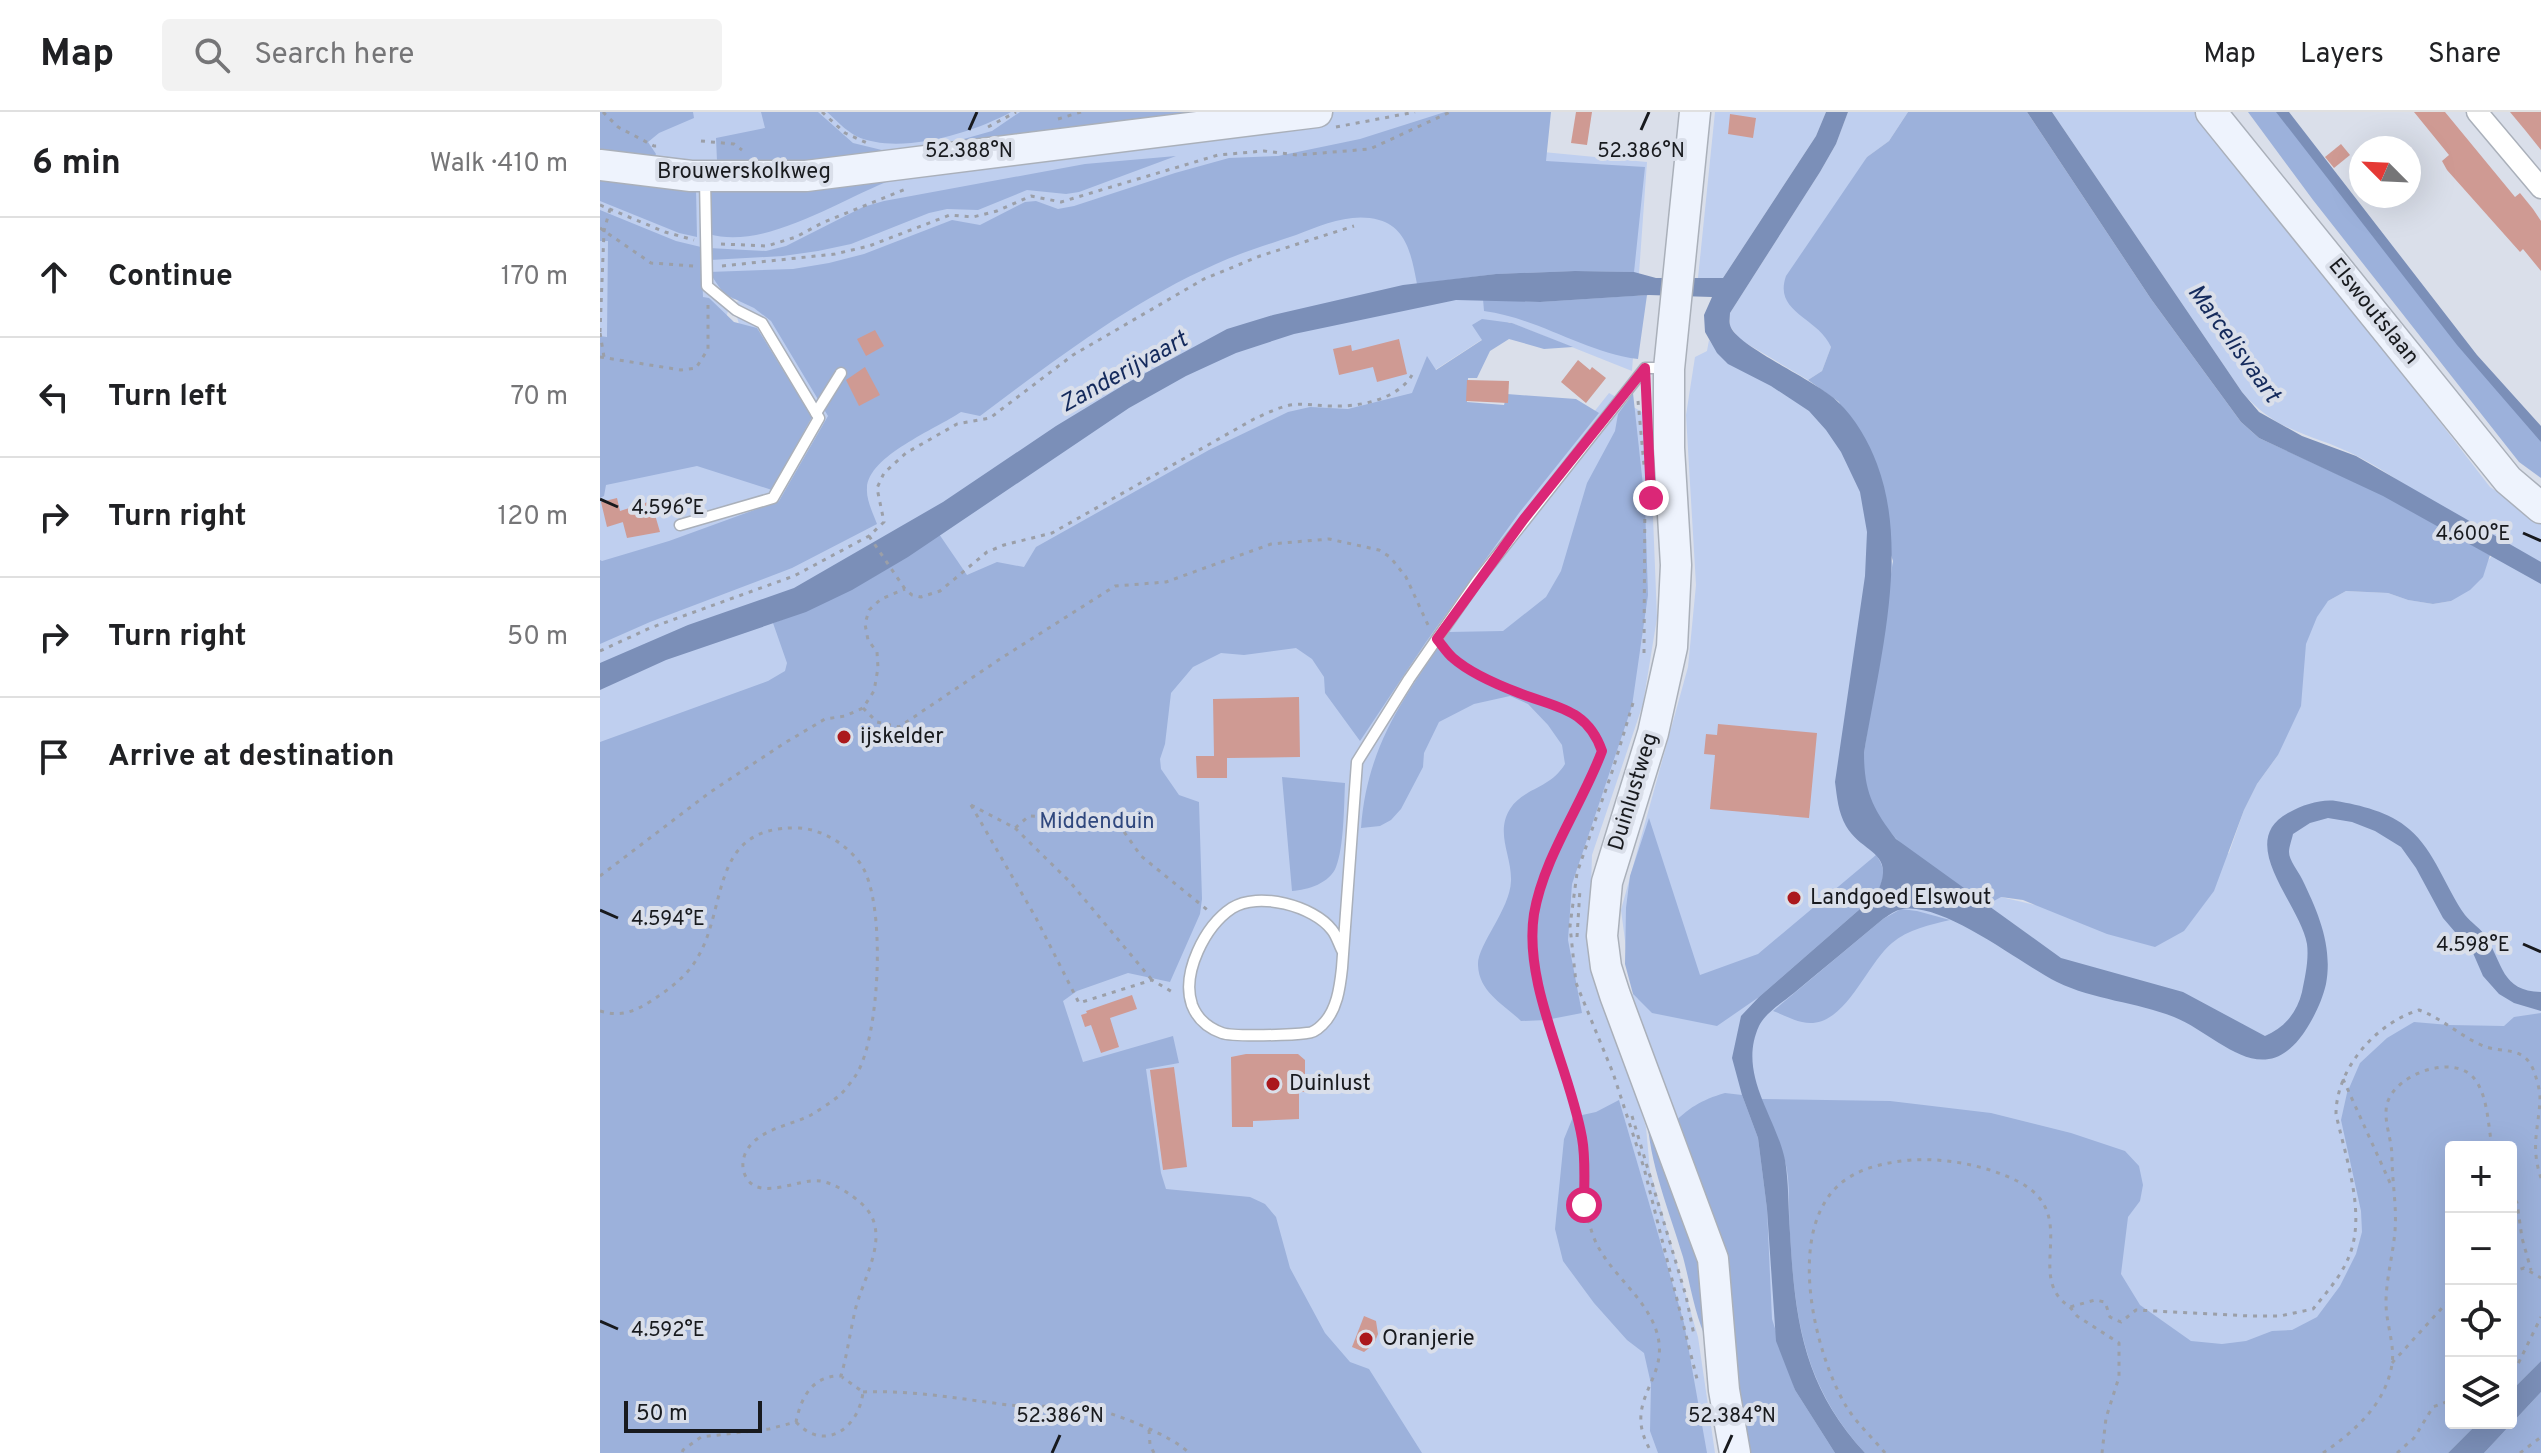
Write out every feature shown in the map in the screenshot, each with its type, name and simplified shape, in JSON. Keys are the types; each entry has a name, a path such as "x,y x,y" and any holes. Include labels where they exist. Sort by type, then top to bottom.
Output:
{"street":[{"name":"Duinlustweg","path":"1695,112 1675,303 1651,371 1669,448 1676,565 1672,647 1653,733 1607,882 1602,936 1606,967 1615,995 1713,1259 1724,1390 1735,1453"},
{"name":"Elswoutslaan","path":"2211,112 2508,480 2541,508"},
{"path":"2477,112 2541,188"},
{"name":"Brouwerskolkweg","path":"600,165 639,172 705,177 806,176 1322,120"}],"lane":[{"path":"680,525 773,498 819,418 762,323 736,310 707,286 705,177"},
{"path":"1343,952 1332,930 1316,916 1289,905 1259,902 1239,905 1220,919 1201,946 1193,963 1191,1003 1198,1017 1224,1034 1311,1033 1324,1023 1340,988 1343,952 1357,762 1437,639 1524,519 1651,371"},
{"path":"816,413 841,373"}],"path":[{"path":"603,112 618,127 658,146"},
{"path":"822,112 856,139 879,145"},
{"path":"979,131 1016,112"},
{"path":"1322,120 1415,112"},
{"path":"602,230 651,263 706,267 835,254 869,246 950,215 973,217 997,211 1031,196 1061,202 1218,155 1264,151 1297,155 1370,149 1450,112"},
{"path":"600,205 665,232 738,246 767,246 796,237 902,190 918,187"},
{"path":"610,209 602,230 602,357 681,370 696,368 706,355 709,341 707,286"},
{"path":"600,651 650,628 794,576 869,536 884,522 877,488 884,473 906,453 957,424 990,418 1073,355 1204,279 1260,256 1354,226"},
{"path":"1644,666 1645,477 1637,395 1651,371"},
{"path":"869,536 905,589 921,597 940,591 987,552 1052,533 1272,411 1310,403 1350,406 1396,393 1412,375"},
{"path":"1645,407 1649,467"},
{"path":"1650,482 1651,498"},
{"path":"863,708 877,722 899,727 1115,586 1166,582 1271,544 1329,539 1379,550 1390,557 1406,577 1425,622 1453,659 1519,693 1561,706 1581,718 1596,736 1602,751 1538,896 1534,941 1539,991 1583,1139 1584,1205 1594,1240 1649,1314 1657,1333 1661,1355 1642,1398 1640,1424 1652,1453"},
{"path":"600,876 709,793 783,744 825,719 845,716 863,708 874,691 878,668 877,652 868,640 865,624 869,610 881,599 905,589"},
{"path":"1635,695 1577,873 1570,926 1576,983 1613,1073 1644,1168 1700,1391"},
{"path":"1152,980 1079,1003 1036,918 971,805 1015,828 1070,882 1152,980 1191,1003"},
{"path":"1015,828 1029,816 1115,819 1141,856 1220,919"},
{"path":"600,1011 609,1014 634,1012 670,989 693,965 710,928 720,886 733,856 759,835 777,827 807,828 836,840 862,864 876,909 877,969 873,1015 857,1074 840,1094 812,1114 758,1137 745,1153 742,1169 749,1182 762,1188 775,1189 819,1181 841,1189 864,1206 875,1228 868,1276 855,1309 841,1376"},
{"path":"1578,944 1576,920 1581,883"},
{"path":"2070,1307 2095,1300 2105,1302 2110,1317 2121,1322 2136,1310 2280,1316 2313,1309 2335,1281 2351,1252 2355,1231 2353,1198 2336,1114 2336,1098 2357,1054 2381,1032 2419,1010 2449,1024 2480,1045 2524,1055 2531,1064 2540,1095 2534,1136 2541,1178"},
{"path":"1610,1048 1677,1266 1695,1343"},
{"path":"2392,1363 2386,1303 2395,1229 2392,1141 2385,1117 2388,1100 2401,1084 2420,1071 2444,1067 2471,1074 2482,1089 2491,1141"},
{"path":"2343,1079 2392,1187"},
{"path":"1885,1453 1846,1407 1822,1350 1813,1312 1810,1244 1822,1208 1843,1182 1871,1166 1915,1158 1994,1172 2020,1183 2043,1199 2050,1219 2051,1275 2057,1296 2077,1316 2119,1343 2119,1377 2106,1418 2102,1453"},
{"path":"2517,1203 2531,1270"},
{"path":"2517,1270 2531,1270 2541,1278"},
{"path":"2323,1453 2348,1436 2378,1403 2392,1363 2445,1305"},
{"path":"2517,1366 2541,1317"},
{"path":"1698,1359 1701,1375"},
{"path":"796,1422 805,1395 817,1382 831,1376 841,1376 863,1392 934,1394 1012,1405 1091,1408 1149,1429 1181,1445 1189,1453"},
{"path":"796,1422 803,1431 834,1438 845,1433 856,1419 862,1406 863,1392"},
{"path":"2397,1453 2414,1438 2433,1407 2445,1402"},
{"path":"682,1453 701,1437 769,1429 796,1422"},
{"path":"1149,1429 1154,1453"},
{"path":"2520,1453 2541,1437"}],"green space":[{"name":"Middenduin","path":"600,112 1550,112 1543,152 1647,162 1632,371 1509,322 1435,370 1540,480 1609,393 1649,416 1657,618 1643,704 1592,855 1589,950 1646,1127 1650,1171 1698,1337 1715,1453 600,1453 600,407 756,384 733,303 773,290 731,300 707,388 600,404"},
{"path":"600,112 693,112 694,118 659,133 648,142 656,154 654,158 600,151"},
{"path":"761,112 818,112 853,143 890,152 793,166 717,161 716,138 765,128"},
{"path":"827,112 1011,112 956,134 893,144 856,136"},
{"path":"1020,112 1190,112 932,148 992,131"},
{"path":"1445,112 1551,112 1546,161 1645,167 1634,272 1496,274 1417,284 1402,237 1389,224 1368,218 1337,221 1246,252 1184,279 1123,314 980,416 961,412 891,454 870,476 867,488 877,524 792,568 600,644 600,560 669,541 779,501 828,416 771,321 754,308 724,294 709,272 793,269 829,263 864,254 952,220 980,225 1025,202 1036,201 1058,209 1074,206 1229,158 1278,156 1360,139"},
{"path":"1715,112 1826,112 1816,136 1723,278 1698,278"},
{"path":"1848,112 1908,112 1889,141 1867,157 1790,305 1826,336 1831,347 1822,371 1808,380 1739,339 1730,326 1730,313 1820,172 1836,144"},
{"path":"1908,112 2027,112 2151,299 2241,422 2259,438 2383,495 2490,555 2483,577 2470,590 2451,601 2433,604 2388,593 2346,591 2328,601 2317,617 2306,644 2301,706 2278,755 2257,784 2244,810 2214,891 2184,931 2155,947 2107,934 2023,900 2001,897 1985,906 1911,852 1880,819 1870,799 1864,778 1864,753 1893,561 1839,402 1808,380 1822,371 1831,347 1817,328 1791,307 1784,288 1786,276 1867,157 1889,141"},
{"name":"Landgoed Elswout","path":"2052,112 2201,112 2490,487 2541,520 2541,1453 1750,1453 1671,1126 1623,995 1633,994 1638,999 1629,971 1621,910 1688,667 1696,585 1686,415 1695,357 1707,351 1709,340 1714,347 1826,405 1871,498 2001,897 2035,905 2229,853 2257,784 2278,755 2300,624 2346,591 2388,593 2433,604 2451,601 2492,556 2396,479 2359,457 2283,425 2242,392"},
{"path":"2248,112 2287,112 2349,193 2349,208 2360,208 2471,353 2541,430 2541,478 2519,462 2313,200"},
{"path":"1176,156 1079,192 1066,194 1027,190 978,210 947,209 929,213 851,244 783,256 710,260 709,248 766,251 786,246 863,207 884,201 1085,164"},
{"path":"600,176 696,188 697,237 679,233 600,201"},
{"path":"894,179 778,229 731,237 709,234 710,188"},
{"path":"600,210 676,241 701,247 703,297 709,298 734,322 757,328 812,417 772,490 697,466 606,485 604,496 600,498 600,336 607,337 608,241 600,241"},
{"path":"1647,295 1638,359 1599,350 1523,320 1484,311 1483,299 1540,302"},
{"path":"1482,319 1512,323 1573,347 1544,349 1509,339 1490,351 1477,378 1468,378 1467,402 1504,405 1507,394 1576,399 1599,413 1519,513 1426,642 1360,741 1325,693 1324,677 1312,659 1296,648 1244,655 1221,653 1193,667 1171,693 1165,744 1160,759 1161,769 1179,795 1199,802 1200,914 1170,982 1128,973 1077,991 1063,1001 1083,1062 1173,1036 1179,1063 1146,1069 1166,1189 1250,1197 1265,1204 1276,1217 1290,1268 1325,1333 1350,1362 1369,1369 1422,1453 600,1453 600,742 768,681 785,671 787,663 773,623 859,585 939,534 967,575 997,562 1024,567 1036,547 1209,450 1288,412 1310,407 1348,409 1412,393 1427,356 1436,370 1482,340 1472,325"},
{"path":"1633,393 1645,504 1648,595 1632,706 1572,884 1568,940 1582,1013 1521,1021 1488,991 1479,975 1478,965 1509,892 1511,872 1504,836 1506,818 1515,802 1552,779 1565,764 1562,745 1548,725 1528,704 1510,696 1474,704 1439,722 1424,753 1423,767 1401,809 1391,820 1380,826 1361,828 1365,799 1371,772 1390,724 1449,632 1503,631 1546,597 1561,571 1587,483 1615,431 1618,414"},
{"path":"1282,777 1345,783 1342,837 1336,867 1324,881 1292,891"},
{"path":"1649,818 1700,975 1758,954 1876,855 1882,865 1882,879 1876,895 1759,997 1717,1026 1652,1013 1633,994 1625,964 1630,876"},
{"path":"1901,909 1950,920 1898,938 1882,953 1842,1007 1830,1017 1817,1022 1802,1022 1773,1011 1883,919"},
{"path":"2541,1013 2541,1361 2517,1385 2517,1141 2445,1141 2445,1429 2472,1429 2448,1453 1865,1453 1828,1403 1806,1351 1795,1295 1785,1161 1760,1099 1890,1101 1991,1113 2071,1133 2125,1151 2139,1166 2143,1185 2140,1201 2128,1217 2121,1274 2140,1305 2191,1341 2222,1344 2246,1341 2272,1331 2292,1330 2317,1317 2340,1286 2356,1254 2362,1232 2361,1211 2341,1120 2347,1093 2360,1063 2387,1038 2414,1022 2504,1026 2514,1017"},
{"path":"1725,1093 1742,1095 1758,1138 1767,1209 1772,1319 1795,1390 1835,1453 1742,1453 1671,1126 1695,1105"},
{"path":"1619,1100 1684,1323 1707,1453 1658,1453 1650,1431 1651,1384 1644,1353 1627,1340 1594,1303 1563,1261 1555,1229 1564,1139 1573,1117 1596,1112"},
{"path":"1647,1114 1691,1234 1703,1288 1709,1345 1656,1168"},
{"path":"2541,1392 2541,1453 2484,1453 2506,1429 2517,1429 2517,1418"}],"shaded area":[{"path":"1826,112 1848,112 1836,144 1730,313 1730,324 1746,343 1838,402 1861,431 1877,464 1887,498 1891,570 1864,767 1871,799 1896,839 2061,958 2183,992 2265,1036 2284,1024 2297,1007 2307,956 2302,928 2268,856 2268,839 2274,824 2301,807 2330,801 2355,805 2393,818 2418,838 2465,915 2486,937 2505,974 2518,987 2541,992 2541,1011 2514,1003 2499,994 2483,976 2473,953 2443,918 2401,847 2375,831 2352,822 2328,818 2310,823 2293,834 2289,852 2323,930 2328,970 2326,984 2316,1012 2300,1038 2285,1053 2269,1059 2253,1059 2238,1053 2174,1017 2057,982 1980,935 1936,914 1916,909 1893,912 1765,1017 1753,1044 1755,1078 1785,1160 1795,1295 1806,1350 1828,1403 1865,1453 1835,1453 1795,1390 1776,1341 1767,1209 1758,1138 1732,1058 1741,1016 1876,895 1882,881 1881,861 1843,821 1835,782 1865,576 1867,532 1860,492 1841,452 1826,430 1809,411 1771,386 1728,364 1717,353 1705,332 1704,315 1712,297 1649,295 1540,302 1456,300 1294,334 1236,353 1186,376 1129,408 908,557 852,590 806,612 666,660 600,690 600,663 688,625 794,588 943,502 1056,426 1127,383 1227,329 1273,315 1403,285 1496,274 1634,272 1656,278 1723,278 1816,136"},
{"path":"2027,112 2052,112 2242,392 2259,412 2302,436 2356,456 2541,562 2541,584 2383,496 2259,438 2241,422 2151,299"},
{"path":"2276,112 2289,112 2349,190 2349,206"},
{"path":"2351,208 2363,208 2477,355 2541,426 2541,442 2457,345"},
{"path":"2541,1361 2541,1392 2517,1418 2517,1385"},
{"path":"2472,1429 2506,1429 2484,1453 2448,1453"}],"building":[{"path":"1576,112 1592,112 1587,145 1571,143"},
{"path":"2414,112 2445,112 2515,197 2520,193 2533,209 2541,221 2541,271 2523,249 2520,252 2447,170 2442,161 2449,155"},
{"path":"2510,112 2541,112 2541,150 2525,130"},
{"path":"1730,114 1756,118 1753,138 1728,134"},
{"path":"2341,144 2349,154 2334,168 2325,157"},
{"path":"875,330 884,346 866,356 857,339"},
{"path":"1399,339 1407,374 1377,382 1373,367 1339,375 1333,349 1351,345 1352,351"},
{"path":"1578,360 1606,378 1586,403 1561,382"},
{"path":"865,367 880,395 859,406 846,380"},
{"path":"1467,380 1509,381 1508,403 1466,401"},
{"path":"617,498 620,511 651,501 660,532 627,538 623,522 607,527 601,502"},
{"path":"1299,697 1300,757 1227,758 1227,778 1197,778 1196,756 1214,756 1213,699"},
{"path":"1718,724 1817,733 1809,818 1710,809 1715,755 1704,754 1706,734 1717,735"},
{"path":"1132,995 1137,1009 1110,1018 1119,1047 1101,1053 1091,1025 1085,1027 1081,1015"},
{"name":"Duinlust","path":"1298,1054 1305,1060 1305,1092 1299,1092 1299,1119 1253,1121 1253,1127 1232,1127 1231,1057"},
{"path":"1174,1067 1187,1167 1163,1170 1150,1070"},
{"name":"Oranjerie","path":"1364,1316 1376,1321 1378,1334 1374,1344 1364,1352 1352,1347"}],"place":[{"name":"ijskelder","path":"844,737"},
{"name":"Landgoed Elswout","path":"1794,898"},
{"name":"Duinlust","path":"1273,1084"},
{"name":"Oranjerie","path":"1366,1339"}],"route":[{"path":"1584,1205 1583,1139 1539,991 1534,917 1538,896 1564,832 1602,751 1596,736 1581,718 1561,706 1519,693 1487,678 1453,659 1437,639 1524,519 1645,368 1651,498"}],"water label":[{"name":"Marcelisvaart","path":"2233,344"},
{"name":"Zanderijvaart","path":"1124,373"}]}
